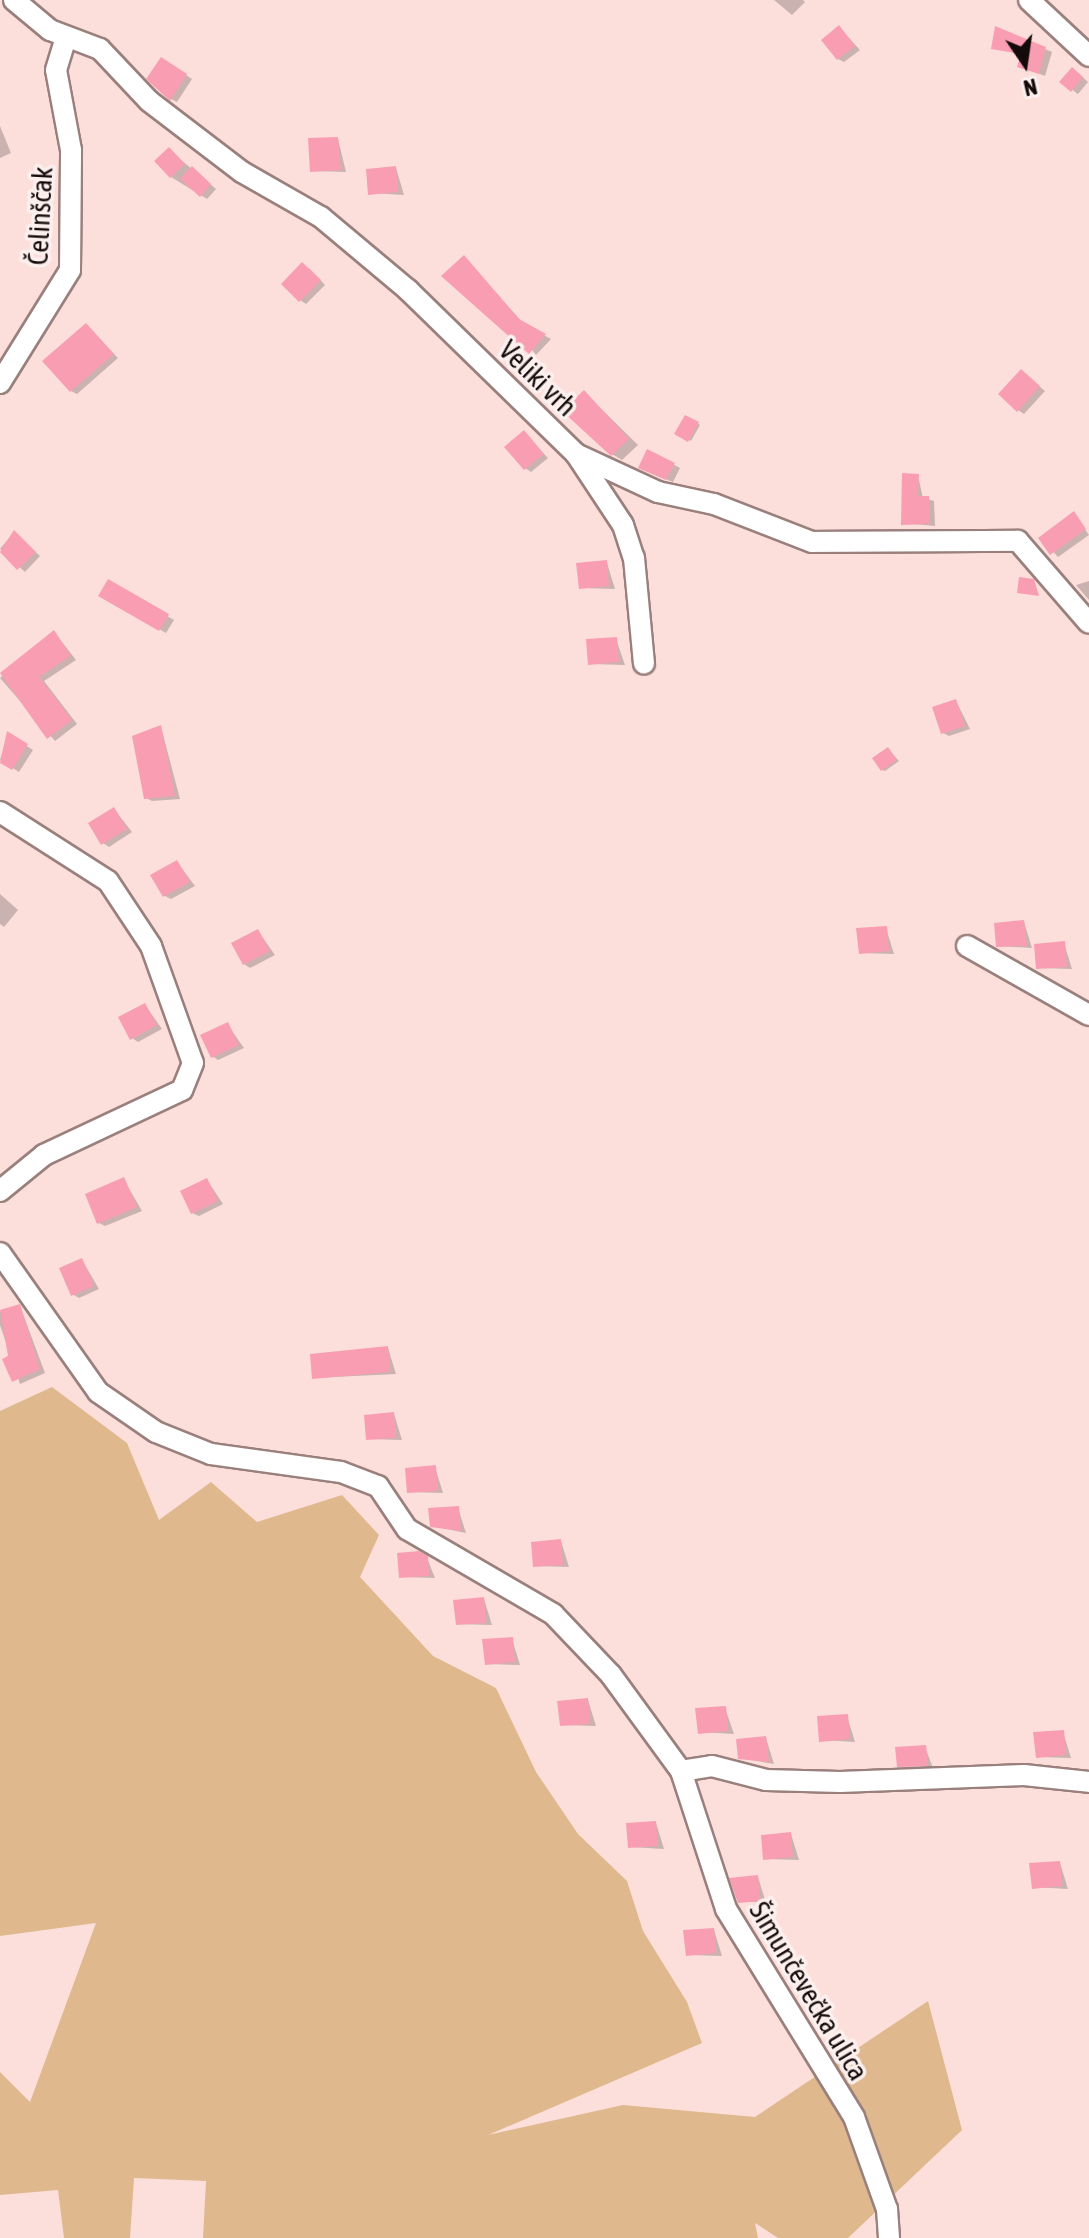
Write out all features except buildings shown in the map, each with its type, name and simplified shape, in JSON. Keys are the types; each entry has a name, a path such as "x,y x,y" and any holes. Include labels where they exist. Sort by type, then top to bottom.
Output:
{"street":[{"name":"Veliki vrh","path":"14,0 66,38 100,49 184,128 332,227 576,454 658,492 714,504 812,542 1015,540 1089,623"},
{"path":"1029,0 1089,56"},
{"name":"Čelinščak","path":"0,383 70,270 71,150 56,70 66,38"},
{"path":"576,454 631,547 644,664"},
{"path":"0,812 108,881 151,946 193,1063 182,1090 44,1155 0,1191"},
{"path":"967,946 1089,1015"},
{"name":"Šimunčevečka ulica","path":"0,1253 98,1392 156,1432 211,1454 341,1472 378,1486 407,1529 553,1614 611,1675 681,1771 726,1909 854,2117 887,2209 889,2238"},
{"path":"681,1771 712,1766 766,1780 840,1782 1024,1775 1089,1782"}],"shaded area":[{"path":"52,1387 127,1443 159,1520 211,1482 257,1522 342,1495 379,1535 360,1577 433,1656 496,1688 536,1772 578,1834 627,1881 643,1931 687,2002 702,2043 488,2135 623,2105 755,2117 928,2001 962,2130 848,2238 778,2238 755,2223 758,2238 203,2238 206,2181 134,2178 130,2238 64,2238 58,2190 0,2195 0,2072 30,2102 96,1923 0,1936 0,1411"}]}
